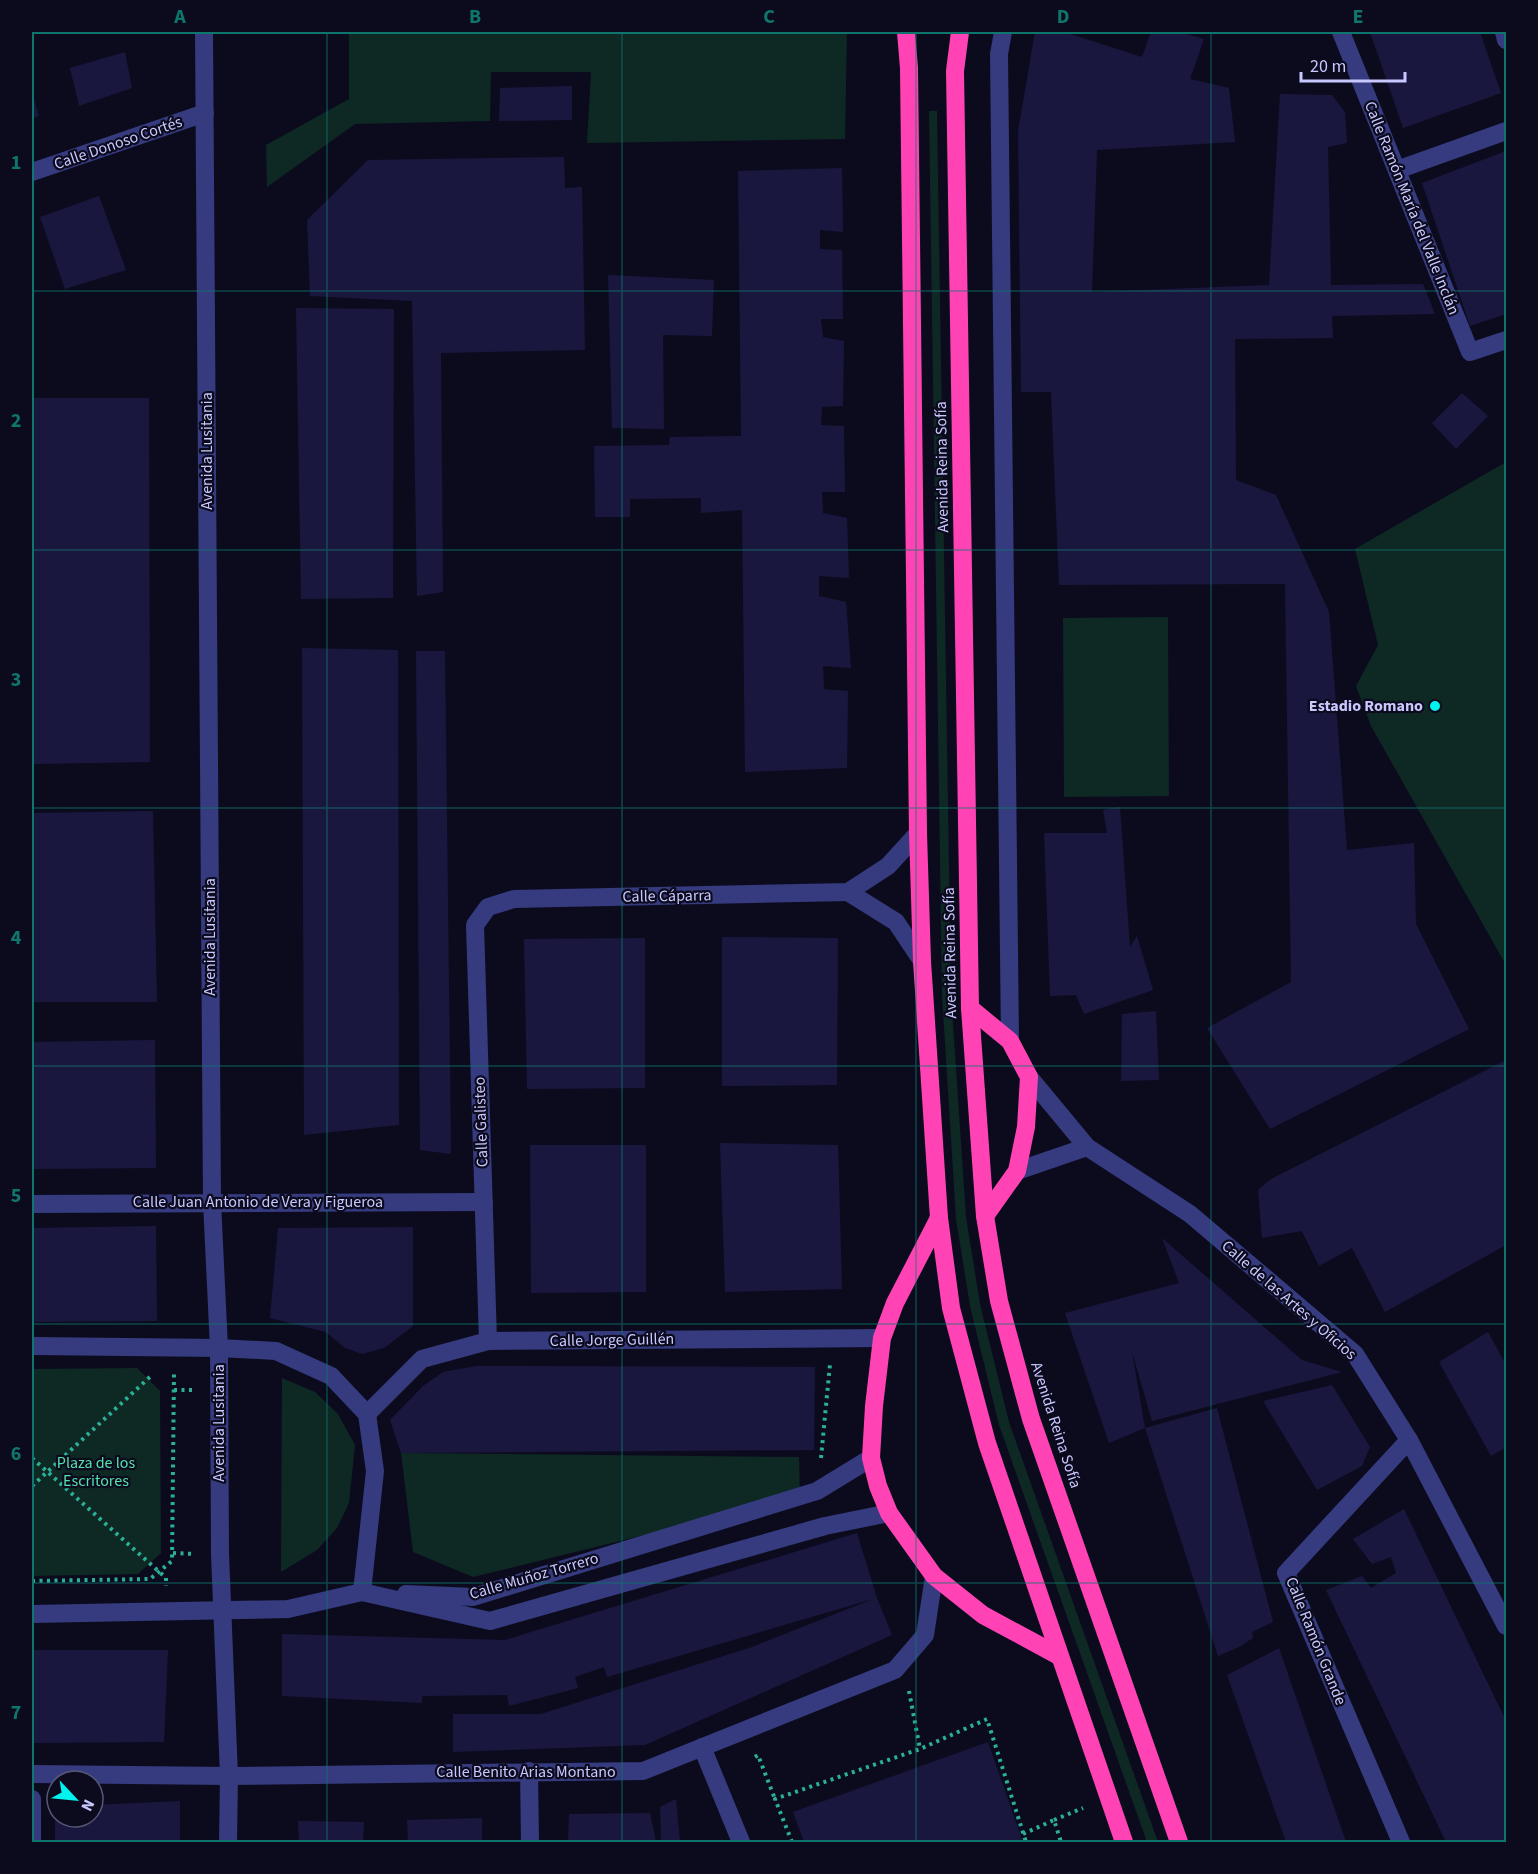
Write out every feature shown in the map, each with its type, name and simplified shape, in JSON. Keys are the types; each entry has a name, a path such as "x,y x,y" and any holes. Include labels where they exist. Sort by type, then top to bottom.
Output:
{"highway":[{"name":"Avenida Reina Sofía","path":"906,32 909,68 918,834 922,961 939,1218 951,1308 984,1432 1124,1842"},
{"name":"Avenida Reina Sofía","path":"960,32 955,71 970,1008 985,1216 999,1301 1030,1419 1179,1842"},
{"path":"970,1008 1010,1041 1029,1077 1026,1127 1017,1171 985,1216"},
{"path":"939,1218 895,1303 882,1338 871,1458 889,1513 934,1575 983,1615 1059,1656"}],"street":[{"name":"Avenida Lusitania","path":"204,32 212,1202 219,1348 221,1611 229,1776 228,1842"},
{"path":"1003,32 999,54 1010,1041"},
{"name":"Calle Ramón María del Valle Inclán","path":"1341,32 1470,352 1506,340"},
{"path":"1504,32 1506,40"},
{"name":"Calle Donoso Cortés","path":"32,172 205,113"},
{"path":"1397,170 1506,131"},
{"path":"918,834 888,866 848,892 896,922 922,961"},
{"name":"Calle Cáparra","path":"488,908 514,899 848,892"},
{"name":"Calle Galisteo","path":"488,908 475,926 488,1341"},
{"name":"Calle de las Artes y Oficios","path":"1029,1077 1088,1147 1190,1214 1355,1354 1408,1440 1506,1626"},
{"path":"1017,1171 1088,1147"},
{"name":"Calle Juan Antonio de Vera y Figueroa","path":"32,1204 484,1202"},
{"name":"Calle Jorge Guillén","path":"367,1414 422,1359 488,1341 882,1338"},
{"path":"32,1346 167,1356 219,1348 276,1351 331,1376 367,1414 375,1471 362,1592 288,1609 32,1614"},
{"name":"Calle Ramón Grande","path":"1401,1842 1286,1573 1408,1440"},
{"name":"Calle Muñoz Torrero","path":"362,1592 473,1597 817,1491 871,1458"},
{"name":"Calle Muñoz Torrero","path":"362,1592 490,1621 825,1526 889,1513"},
{"name":"Calle Benito Arias Montano","path":"32,1774 229,1776 643,1771 895,1670 925,1635 934,1575"},
{"path":"702,1748 741,1842"},
{"path":"529,1771 530,1842"},
{"path":"32,1799 32,1842"}],"path":[{"path":"817,1491 833,1338"},
{"path":"32,1486 167,1356 174,1371 172,1561 150,1579 32,1581"},
{"path":"32,1458 160,1573"},
{"path":"903,1661 920,1749"},
{"path":"776,1799 920,1749 987,1719 1026,1842"},
{"path":"761,1762 792,1842"},
{"path":"1023,1834 1054,1820 1061,1842"}],"green space":[{"path":"847,32 845,139 587,143 591,72 491,72 490,121 355,124 267,187 266,145 349,99 349,34"},
{"path":"929,111 937,111 951,995 966,1217 980,1304 1009,1422 1158,1842 1147,1842 999,1425 970,1306 956,1219 942,995"},
{"name":"Estadio Romano","path":"1506,462 1506,965 1371,726 1356,686 1378,645 1355,549"},
{"path":"1168,617 1169,796 1064,797 1063,618"},
{"name":"Plaza de los Escritores","path":"137,1368 160,1391 161,1553 138,1574 32,1576 32,1369"},
{"path":"282,1378 315,1392 338,1414 355,1445 349,1503 337,1528 317,1550 281,1572"},
{"path":"401,1453 799,1457 800,1497 473,1577 413,1552"}],"building":[{"path":"341,32 379,32 379,33 349,34"},
{"path":"1035,32 1064,32 1142,57 1151,32 1179,32 1204,39 1190,79 1229,88 1235,142 1097,150 1092,292 1269,285 1280,94 1332,95 1345,112 1347,143 1328,147 1331,285 1423,284 1435,314 1332,316 1333,338 1235,339 1236,480 1276,495 1329,612 1347,850 1414,843 1416,924 1469,1029 1270,1129 1207,1028 1291,982 1285,584 1059,585 1051,392 1021,392 1018,131"},
{"path":"1370,32 1480,32 1501,93 1403,128"},
{"path":"125,52 132,88 79,106 70,68"},
{"path":"572,86 572,120 499,121 500,88"},
{"path":"32,93 39,116 32,119"},
{"path":"1506,151 1506,314 1470,326 1422,183"},
{"path":"564,157 565,188 582,187 585,350 441,353 443,592 417,596 412,301 310,296 307,220 368,160"},
{"path":"842,168 843,232 820,230 820,249 842,250 843,319 821,319 823,337 844,341 843,406 822,407 821,425 844,426 845,492 822,492 823,513 847,518 849,578 819,576 819,596 846,602 851,668 823,666 824,689 848,691 847,768 745,772 742,510 701,513 701,498 630,499 630,517 595,517 594,446 669,445 670,437 741,436 738,171"},
{"path":"99,196 126,270 65,289 40,217"},
{"path":"608,275 714,280 712,336 663,335 664,429 612,428"},
{"path":"296,308 394,309 393,598 301,599"},
{"path":"1462,393 1488,416 1456,449 1432,423"},
{"path":"32,398 149,398 150,762 32,764"},
{"path":"302,648 398,650 399,1125 304,1135"},
{"path":"416,651 445,651 451,1154 420,1150"},
{"path":"1120,807 1130,947 1137,936 1153,990 1084,1014 1076,995 1050,996 1044,833 1107,833 1103,810"},
{"path":"153,811 157,1002 32,1002 32,813"},
{"path":"722,937 838,938 837,1085 722,1086"},
{"path":"645,938 645,1088 527,1089 524,939"},
{"path":"1156,1011 1159,1080 1121,1081 1122,1014"},
{"path":"155,1040 156,1168 32,1169 32,1042"},
{"path":"1506,1060 1506,1245 1385,1312 1352,1248 1319,1266 1302,1231 1262,1238 1258,1190 1271,1179"},
{"path":"720,1143 838,1145 842,1289 725,1292"},
{"path":"530,1145 646,1145 646,1292 531,1293"},
{"path":"156,1226 157,1321 32,1322 32,1228"},
{"path":"413,1227 413,1326 384,1348 362,1354 345,1348 326,1332 270,1318 278,1228"},
{"path":"1162,1238 1302,1360 1342,1372 1152,1421 1132,1352 1145,1428 1109,1443 1065,1313 1179,1283"},
{"path":"1488,1332 1506,1365 1506,1447 1491,1456 1439,1362"},
{"path":"476,1366 815,1367 814,1450 401,1453 390,1420 423,1386 443,1372"},
{"path":"1332,1385 1370,1447 1362,1466 1317,1490 1263,1401"},
{"path":"1217,1408 1273,1622 1252,1632 1253,1638 1239,1647 1218,1656 1145,1428"},
{"path":"1404,1509 1506,1721 1506,1842 1446,1842 1326,1590 1362,1576 1371,1588 1396,1573 1391,1557 1372,1564 1353,1539"},
{"path":"857,1533 877,1598 892,1635 645,1745 453,1752 453,1714 541,1714 752,1647 873,1599 607,1677 604,1667 575,1677 578,1688 509,1706 507,1695 422,1696 422,1703 282,1696 282,1634 505,1640"},
{"path":"1279,1648 1346,1842 1286,1842 1227,1675"},
{"path":"32,1650 168,1650 164,1742 32,1743"},
{"path":"988,1742 1023,1842 804,1842 793,1812"},
{"path":"676,1799 680,1842 661,1842 660,1807"},
{"path":"180,1801 180,1842 55,1842 55,1829 105,1829 105,1804"},
{"path":"650,1813 656,1841 568,1842 569,1814"},
{"path":"482,1818 482,1842 408,1842 407,1820"},
{"path":"298,1821 364,1822 363,1842 299,1842"}],"place":[{"name":"Estadio Romano","path":"1435,706"}]}
